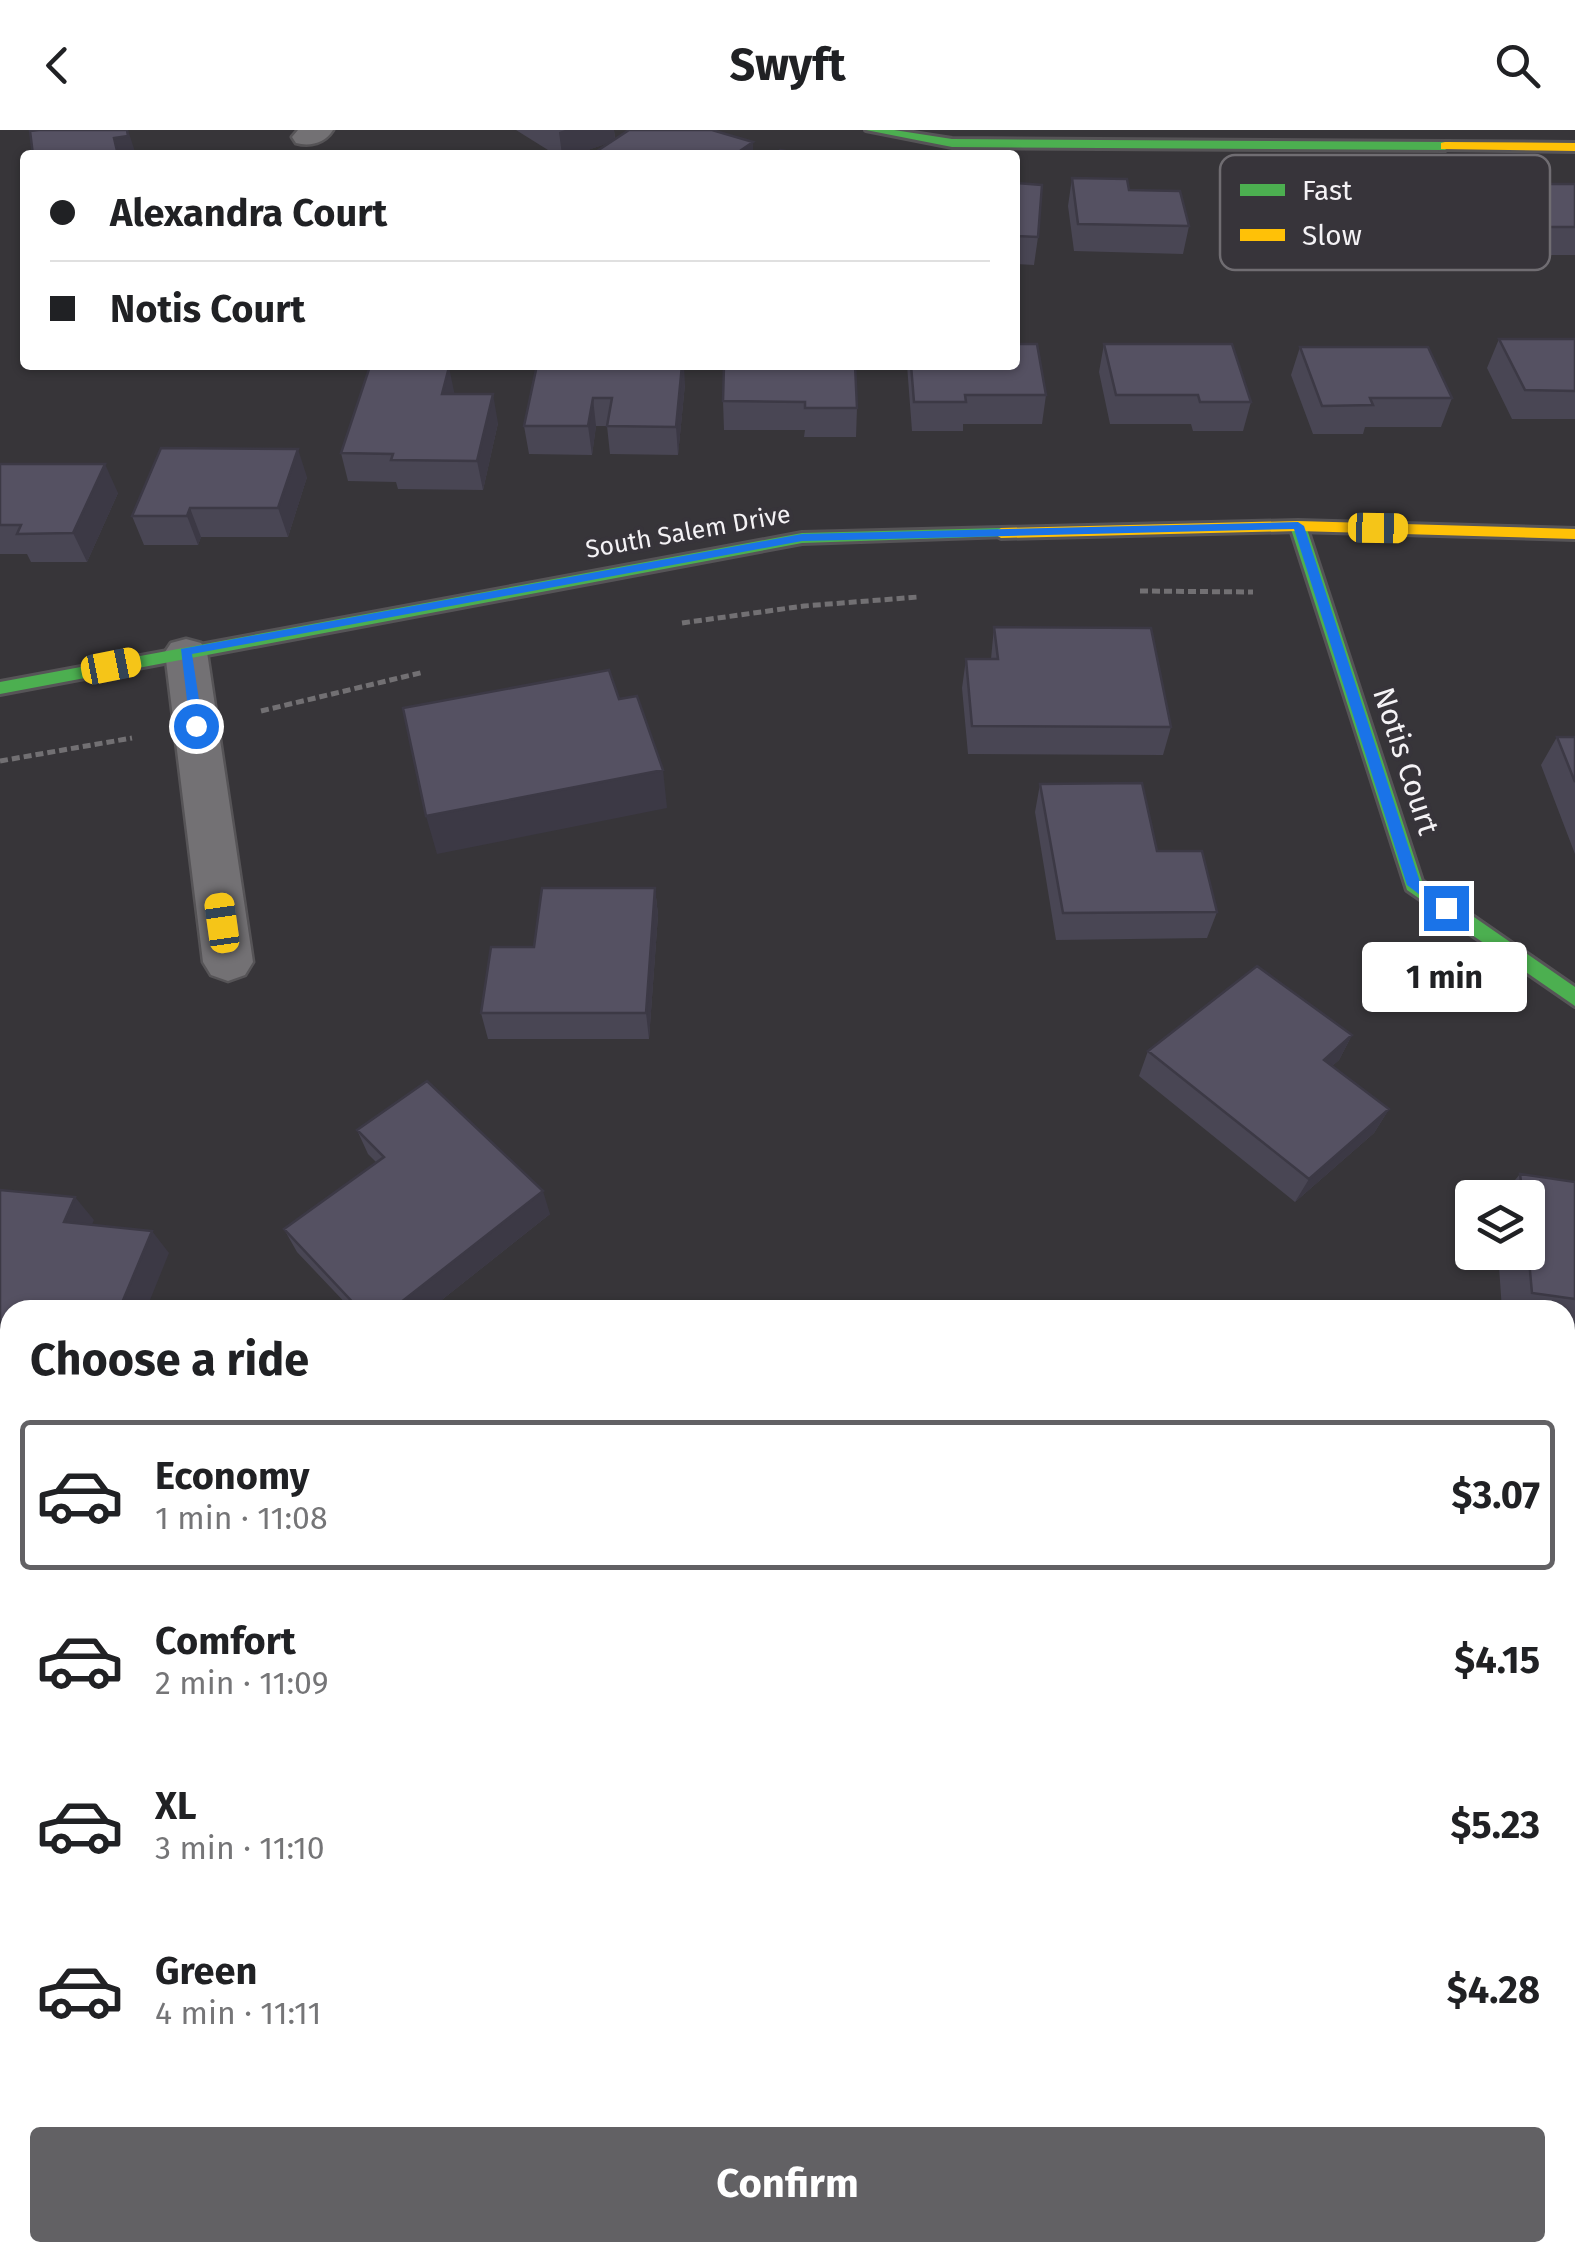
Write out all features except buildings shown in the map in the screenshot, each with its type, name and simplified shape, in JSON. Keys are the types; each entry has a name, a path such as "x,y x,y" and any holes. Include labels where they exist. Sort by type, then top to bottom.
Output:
{"street":[{"path":"872,130 952,143 1575,147"},
{"name":"South Salem Drive","path":"0,688 802,538 1298,526 1575,534"},
{"name":"Notis Court","path":"1298,526 1414,885 1575,998"},
{"path":"186,652 228,962"}],"path":[{"path":"1130,591 1320,592"},
{"path":"666,626 804,606 920,597"},
{"path":"0,761 196,726 433,670"}],"traffic: fast":[{"path":"872,130 952,143 1445,146"},
{"path":"1298,526 1414,885 1575,998"},
{"path":"0,688 802,538 1001,533"}],"traffic: slow":[{"path":"1445,146 1575,147"},
{"path":"1001,533 1298,526 1575,534"}],"route":[{"path":"196,726 186,652 802,538 1298,526 1414,885 1446,908"}]}
